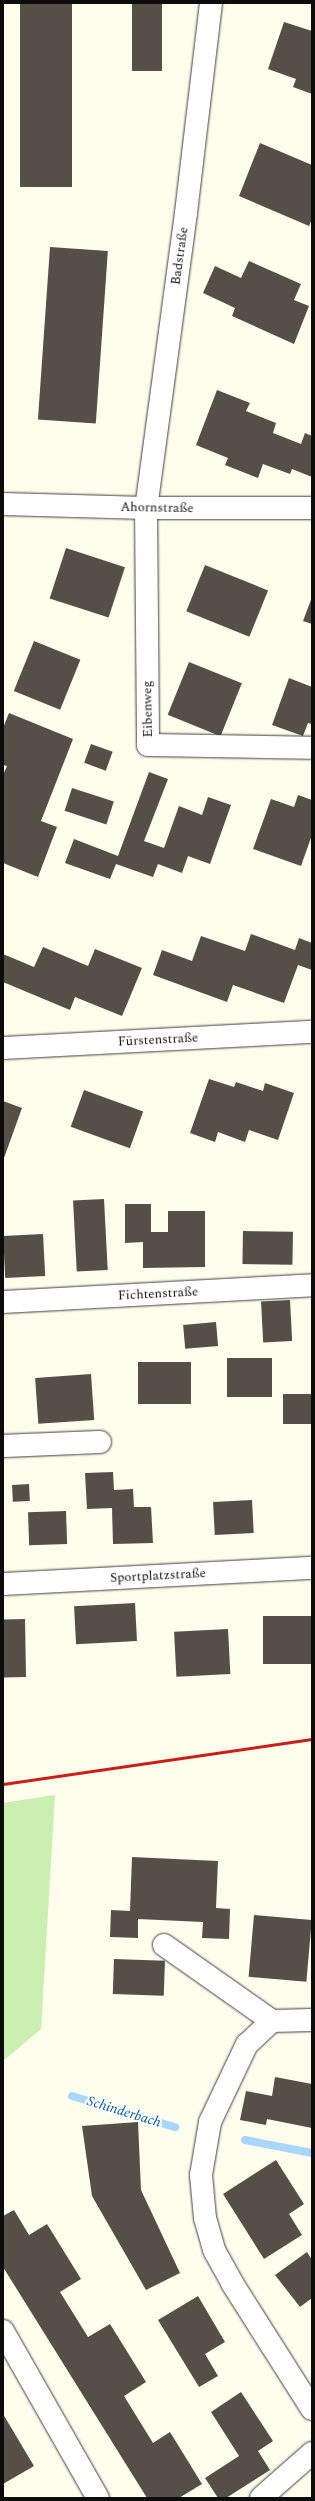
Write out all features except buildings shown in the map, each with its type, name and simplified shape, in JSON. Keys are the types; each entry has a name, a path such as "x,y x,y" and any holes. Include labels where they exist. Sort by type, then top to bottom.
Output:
{"street":[{"name":"Badstraße","path":"146,508 187,206 211,3"},
{"name":"Ahornstraße","path":"3,504 146,508 312,508"},
{"name":"Eibenweg","path":"146,508 148,745 312,748"},
{"name":"Fürstenstraße","path":"3,1048 312,1032"},
{"name":"Fichtenstraße","path":"3,1302 312,1285"},
{"path":"3,1446 100,1442"},
{"name":"Sportplatzstraße","path":"3,1584 312,1568"},
{"path":"164,1945 272,2021 312,2020"},
{"path":"272,2021 247,2044 210,2122 201,2175 205,2218 214,2250 232,2283 312,2409"},
{"path":"3,2331 98,2498"},
{"path":"261,2498 312,2453"}],"green space":[{"path":"55,1795 41,2029 3,2061 3,1803"}],"waterway":[{"name":"Schinderbach","path":"72,2096 175,2127"},
{"name":"Schinderbach","path":"245,2140 312,2153"}],"railway":[{"path":"3,1784 312,1739"}]}
